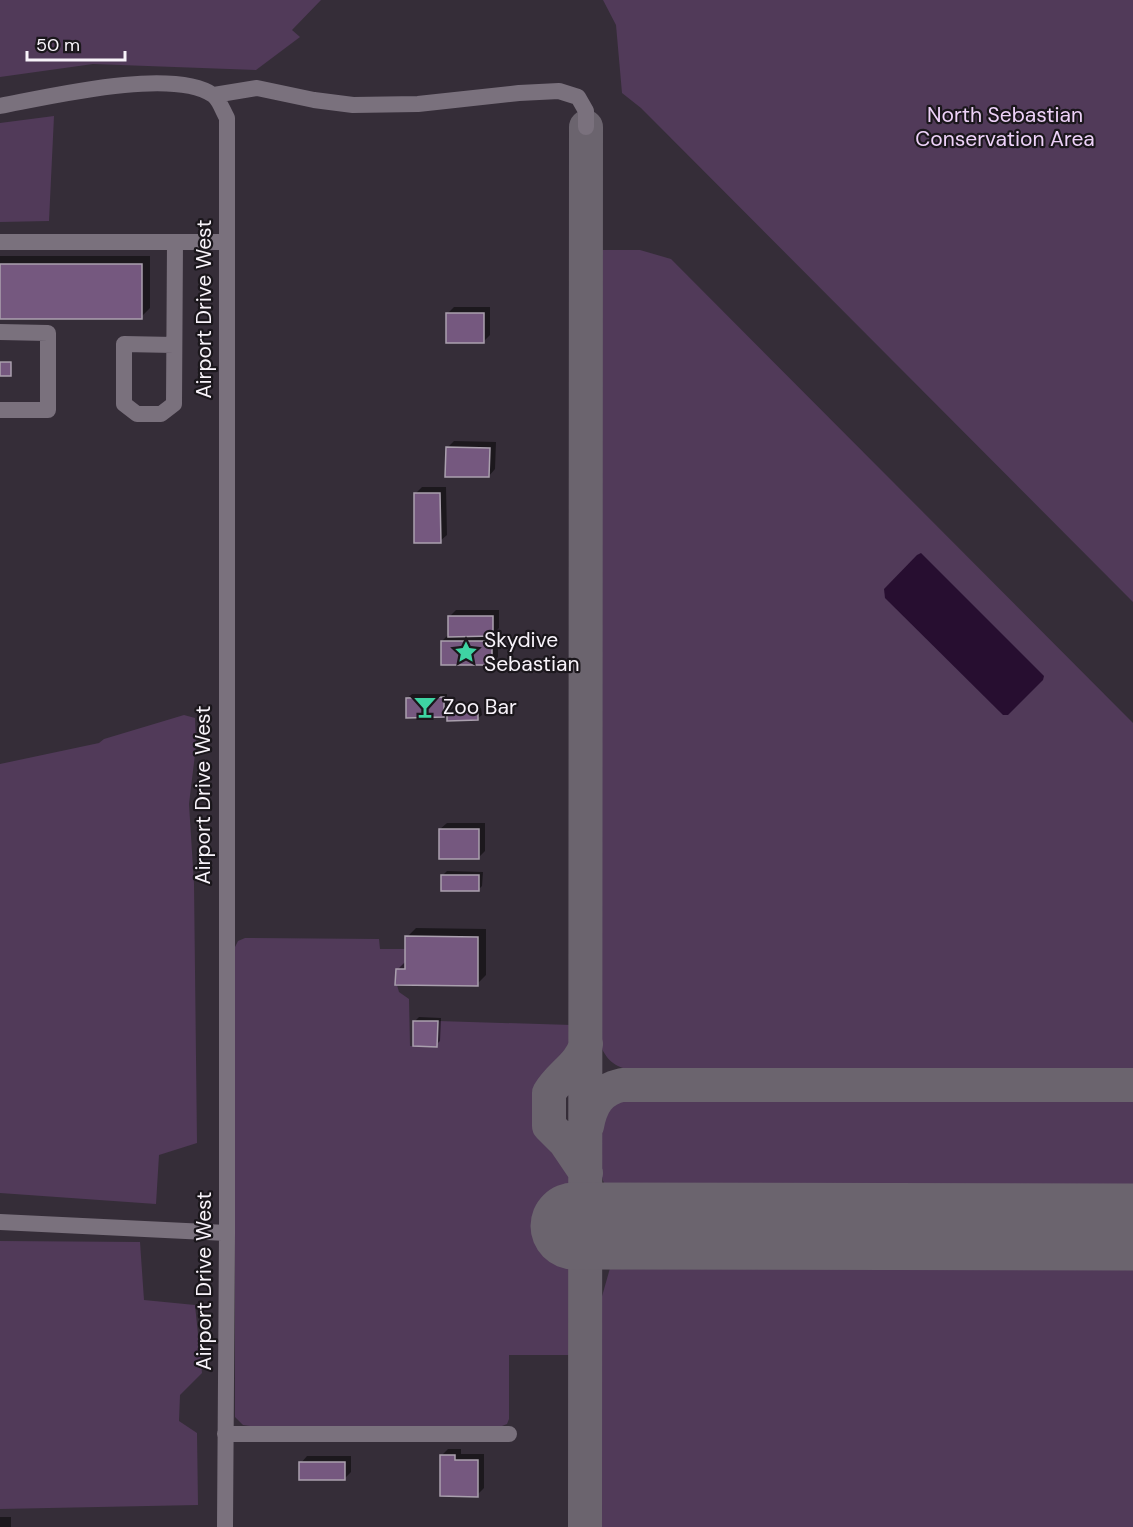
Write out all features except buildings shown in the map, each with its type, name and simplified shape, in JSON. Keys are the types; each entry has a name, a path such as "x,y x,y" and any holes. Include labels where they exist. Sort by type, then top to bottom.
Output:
{"street":[{"path":"0,106 94,88 158,83 188,84 214,95 256,88 314,100 353,105 418,104 559,91 578,97 586,111 586,127"},
{"name":"Airport Drive West","path":"214,95 227,118 225,1527"},
{"path":"0,242 227,242"},
{"path":"174,345 124,344 124,404 137,414 161,414 174,404 175,242"},
{"path":"0,332 48,333 48,410 0,410"},
{"path":"0,1222 227,1233"},
{"path":"225,1434 509,1434"}],"green space":[{"path":"0,0 321,0 292,30 300,37 256,70 93,64 0,77"},
{"name":"North Sebastian Conservation Area","path":"603,0 1133,0 1133,602 641,108 622,93 616,25"},
{"path":"54,116 49,221 0,222 0,123"},
{"path":"601,250 640,250 671,259 1133,723 1133,1071 637,1070 615,1064 607,1058 601,1047"},
{"path":"184,715 195,718 196,746 189,804 194,884 197,1143 159,1155 156,1204 0,1193 0,764 99,743 104,739"},
{"path":"245,938 379,939 380,949 405,949 405,969 396,969 395,984 399,992 409,999 410,1046 437,1046 438,1021 572,1025 569,1048 536,1083 533,1124 535,1133 569,1172 571,1182 571,1355 509,1355 509,1419 507,1424 502,1426 250,1426 243,1425 235,1417 235,947 238,941"},
{"path":"624,1098 1133,1098 1133,1201 631,1200 619,1197 606,1187 600,1166 600,1142 603,1120 611,1105"},
{"path":"0,1241 140,1242 144,1300 195,1305 202,1373 180,1395 179,1421 197,1433 198,1505 0,1509"},
{"path":"619,1251 1133,1252 1133,1527 599,1527 599,1307 614,1254"}],"shaded area":[{"path":"921,553 1044,676 1043,680 1008,715 1003,715 885,598 884,589"}],"taxiway":[{"path":"585,1527 586,127"},
{"path":"586,1044 575,1064 549,1093 549,1126 565,1142 586,1173"},
{"path":"587,1126 597,1099 614,1087 622,1085 1133,1085"}],"runway":[{"path":"574,1226 1133,1227"}],"place":[{"name":"Skydive Sebastian","path":"466,652"},
{"name":"Zoo Bar","path":"425,707"}]}
